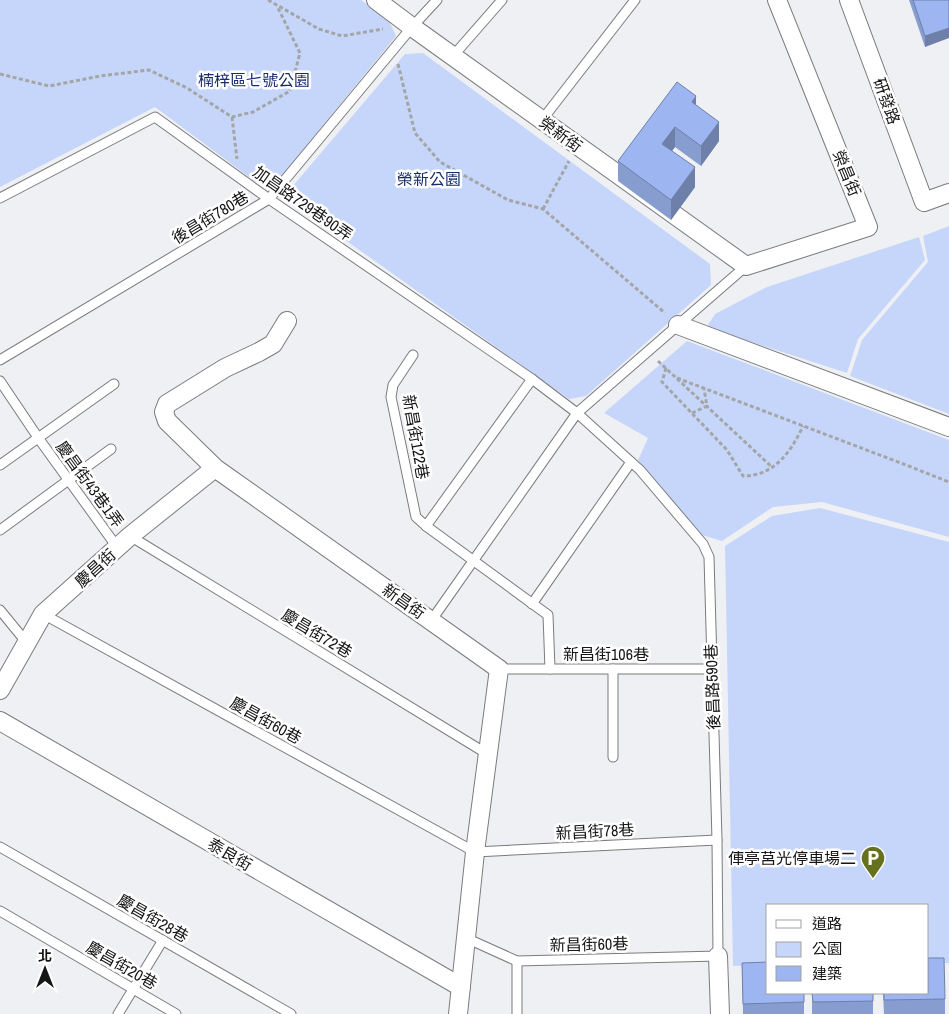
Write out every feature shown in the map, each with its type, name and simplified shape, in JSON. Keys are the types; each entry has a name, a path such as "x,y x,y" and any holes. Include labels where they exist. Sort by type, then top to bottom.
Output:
{"street":[{"name":"榮新街","path":"376,0 412,28 746,266"},
{"name":"榮昌街","path":"746,266 868,226 777,0"},
{"name":"研發路","path":"849,0 924,202 949,192"},
{"name":"新昌街","path":"287,322 273,344 225,368 167,404 164,412 167,420 215,468 499,669"},
{"path":"678,325 949,427"},
{"name":"慶昌街","path":"0,690 43,614 124,542 215,468"},
{"path":"458,1014 475,852 499,669"},
{"name":"泰良街","path":"0,721 461,988"},
{"name":"後昌路590巷","path":"718,956 720,1014"}],"lane":[{"name":"後昌街780巷","path":"0,360 269,200 437,0"},
{"path":"453,56 502,0"},
{"path":"542,120 635,0"},
{"name":"加昌路729巷90弄","path":"0,198 155,117 269,200 532,379 577,413"},
{"path":"431,620 577,413 746,266"},
{"name":"新昌街122巷","path":"413,355 393,386 391,397 416,517 548,615 550,669"},
{"name":"新昌街122巷","path":"426,526 532,379"},
{"name":"慶昌街43巷1弄","path":"0,381 68,479 124,542"},
{"name":"慶昌街43巷1弄","path":"0,466 114,384"},
{"name":"後昌路590巷","path":"577,413 640,470 703,544 709,557 717,840 718,956"},
{"path":"0,530 68,479 111,450"},
{"path":"532,604 632,462"},
{"name":"慶昌街72巷","path":"124,542 489,755"},
{"path":"0,610 27,644"},
{"name":"慶昌街60巷","path":"43,614 475,852"},
{"name":"新昌街106巷","path":"499,669 712,669"},
{"path":"613,669 613,757"},
{"name":"新昌街78巷","path":"475,852 717,840"},
{"name":"慶昌街28巷","path":"0,848 291,1014"},
{"name":"慶昌街20巷","path":"0,911 176,1014"},
{"name":"新昌街60巷","path":"466,938 517,961 718,956"},
{"path":"118,1014 162,940"},
{"path":"517,961 517,1014"}],"path":[{"path":"268,0 319,29 342,36 384,29 394,49 415,133 440,162 508,200 542,209 678,325"},
{"path":"0,74 49,86 100,76 149,70 187,88 232,117 253,112 290,91 300,53 277,5"},
{"path":"232,117 238,177"},
{"path":"542,209 577,146"},
{"path":"648,352 773,468"},
{"path":"666,368 662,382 728,450 744,476 764,474 773,468 794,446 804,426"},
{"path":"677,378 949,482"},
{"path":"704,389 707,406"},
{"path":"692,413 707,406"}],"green space":[{"name":"楠梓區七號公園","path":"0,0 361,0 388,19 396,36 275,184 257,183 155,107 0,187"},
{"name":"榮新公園","path":"423,53 710,264 711,285 586,396 569,399 296,205 292,187 405,54"},
{"path":"949,226 949,414 850,376 862,340 928,262 923,236"},
{"path":"919,237 925,260 858,339 847,373 711,329 708,325 715,314 767,287"},
{"path":"687,341 949,440 949,537 822,502 773,507 722,541 702,535 638,460 648,438 604,413"},
{"path":"820,508 949,542 949,963 929,963 929,904 766,904 766,965 733,966 725,546 772,516"}],"building":[{"path":"913,0 949,0 949,28 925,36"},
{"path":"677,82 696,96 692,102 719,122 701,146 675,127 662,144 695,167 671,200 618,161"},
{"path":"929,958 944,958 945,999 884,1000 884,994 929,994"},
{"path":"766,962 766,994 804,994 804,1002 743,1004 742,963"},
{"path":"812,994 873,994 873,1001 813,1002"}],"place":[{"name":"俥亭莒光停車場二","path":"873,879"}]}
